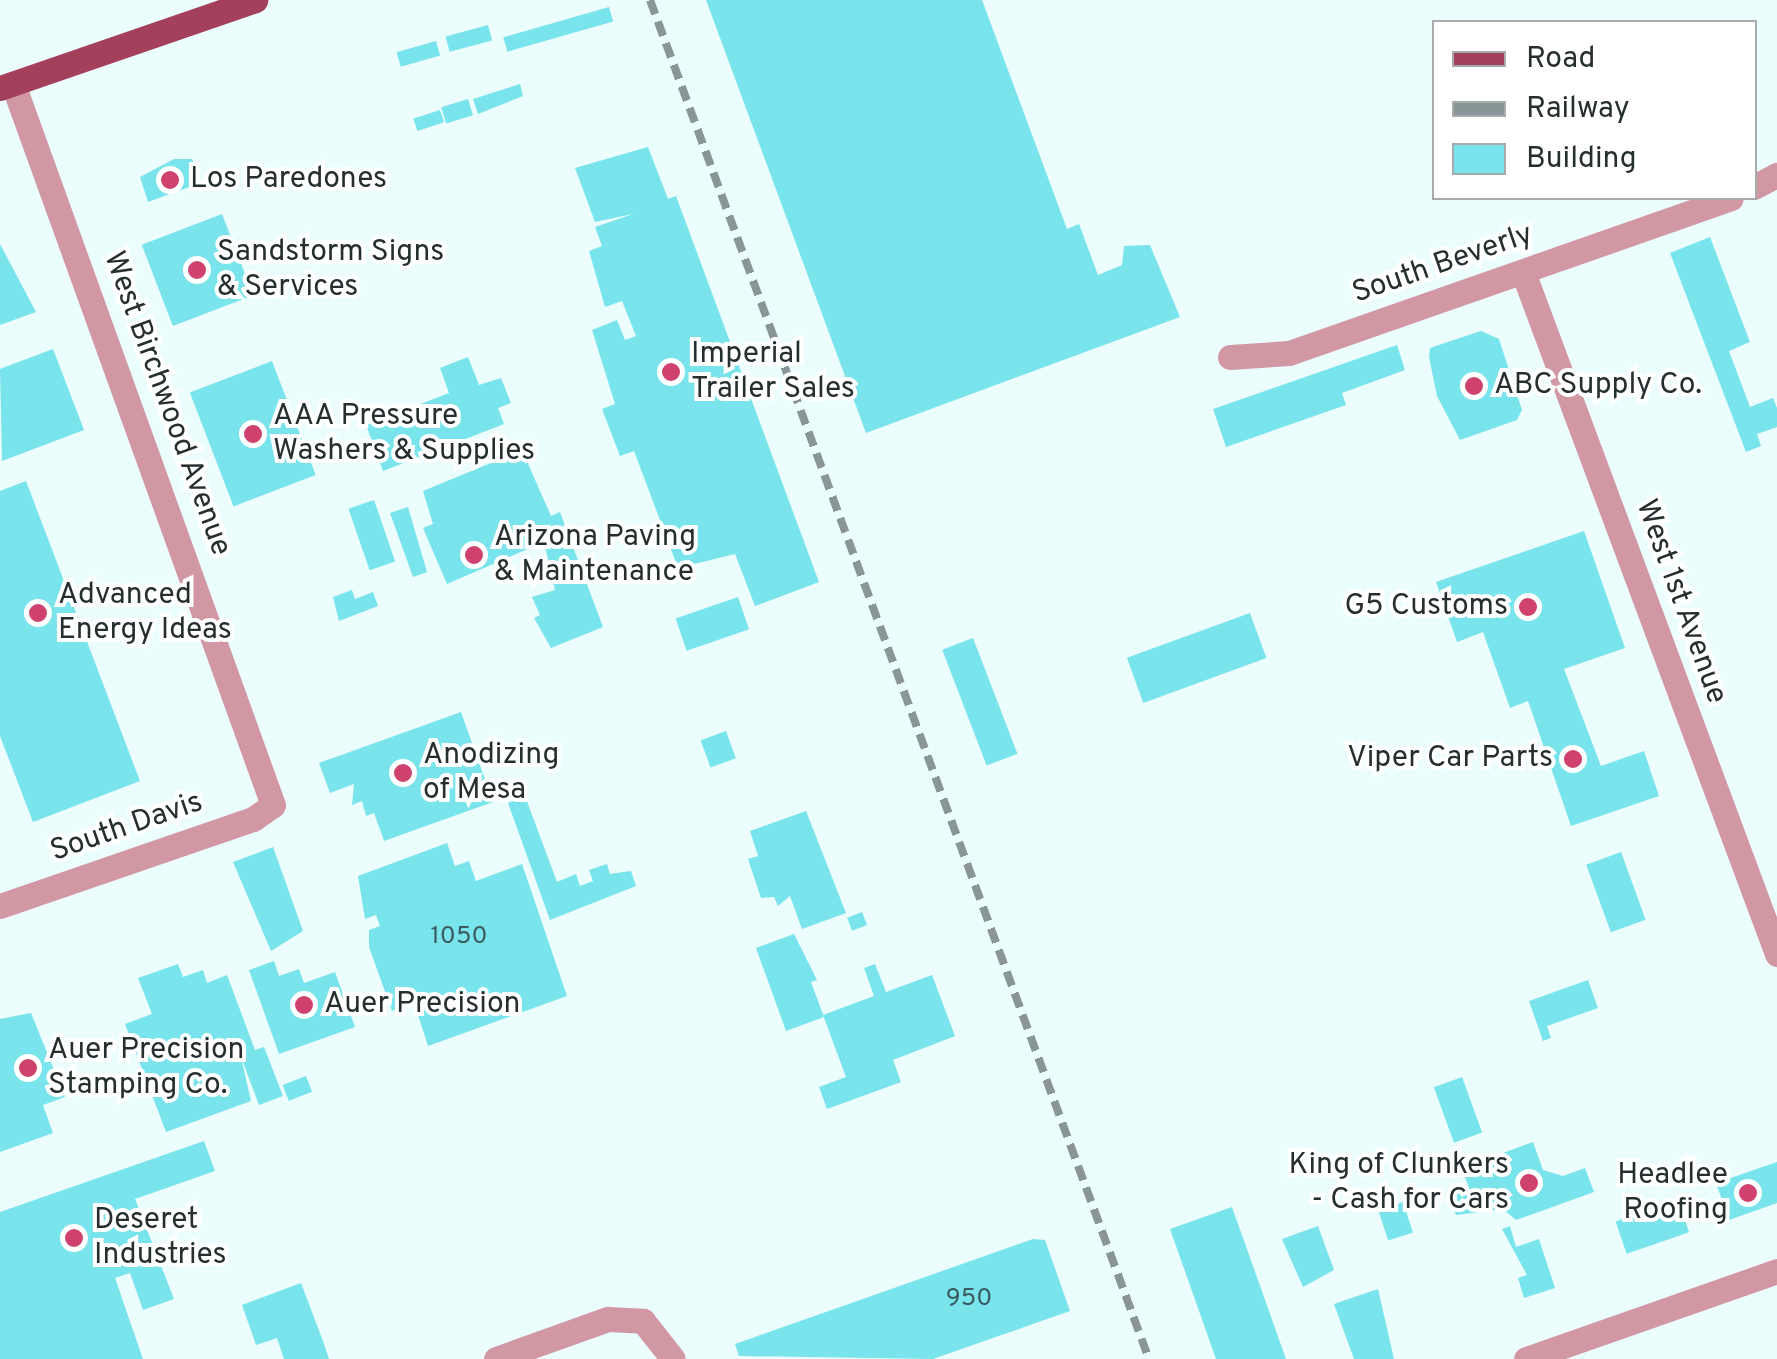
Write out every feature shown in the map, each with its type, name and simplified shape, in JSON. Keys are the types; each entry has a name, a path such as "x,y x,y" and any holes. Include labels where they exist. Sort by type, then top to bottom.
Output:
{"main road":[{"path":"6,86 255,0"}],"street":[{"name":"West Birchwood Avenue","path":"6,86 272,804"},
{"name":"South Beverly","path":"1230,356 1289,353 1725,200"},
{"name":"West 1st Avenue","path":"1523,272 1777,954"},
{"name":"South Davis","path":"0,906 254,819 272,804"},
{"path":"1526,1359 1777,1272"},
{"path":"496,1359 608,1320 643,1320 673,1359"}],"building":[{"path":"706,0 982,0 1067,229 1079,224 1098,275 1122,265 1124,246 1150,245 1180,317 866,433"},
{"path":"609,7 613,21 507,52 503,37"},
{"path":"488,25 492,40 450,52 445,36"},
{"path":"436,41 440,55 401,67 397,52"},
{"path":"520,84 523,96 478,114 473,99"},
{"path":"468,99 473,115 446,123 441,107"},
{"path":"440,110 444,122 417,131 413,119"},
{"name":"Imperial Trailer Sales","path":"648,147 668,199 676,196 819,582 755,606 735,554 678,568 634,451 620,456 602,409 615,404 592,330 617,320 625,340 636,336 622,301 605,307 589,251 602,246 595,227 633,214 595,222 575,168"},
{"name":"Los Paredones","path":"174,159 192,159 200,183 148,202 140,177"},
{"name":"Sandstorm Signs & Services","path":"222,214 253,295 173,326 142,245"},
{"path":"1710,237 1750,342 1729,351 1750,407 1773,398 1777,408 1777,427 1757,434 1761,446 1746,452 1670,253"},
{"path":"0,244 36,312 0,325"},
{"name":"ABC Supply Co.","path":"1481,331 1499,339 1522,410 1517,420 1460,440 1437,396 1430,348"},
{"path":"1397,345 1405,370 1342,393 1346,405 1226,447 1213,409"},
{"path":"53,349 84,430 2,461 0,369"},
{"path":"468,357 479,385 501,378 511,403 498,408 504,424 383,471 366,425 449,393 440,368"},
{"name":"AAA Pressure Washers & Supplies","path":"272,361 316,475 234,506 190,393"},
{"name":"Arizona Paving & Maintenance","path":"522,450 551,516 560,512 603,627 551,648 534,618 540,615 532,597 555,590 544,542 447,584 423,528 433,524 423,491"},
{"name":"Advanced Energy Ideas","path":"26,481 140,781 33,822 0,736 0,491"},
{"path":"374,500 395,561 370,570 348,509"},
{"path":"408,507 427,572 413,577 390,513"},
{"name":"G5 Customs","path":"1584,531 1625,648 1564,669 1601,766 1644,751 1659,796 1571,826 1528,701 1510,708 1483,632 1457,642 1436,582"},
{"path":"352,590 355,599 373,592 378,606 339,621 333,597"},
{"path":"738,597 749,629 687,651 676,618"},
{"path":"1250,613 1266,658 1143,703 1127,658"},
{"path":"973,638 1017,754 987,766 942,650"},
{"name":"Anodizing of Mesa","path":"461,712 493,802 384,841 374,813 366,816 362,801 352,805 354,784 330,793 319,763"},
{"path":"726,731 736,758 711,767 701,740"},
{"path":"525,796 557,882 576,874 580,886 593,881 589,870 607,864 610,874 631,871 636,886 550,920 508,803"},
{"path":"806,811 846,913 802,929 790,896 778,906 774,897 761,898 748,859 758,856 750,831"},
{"path":"447,843 455,866 469,861 476,881 522,864 567,996 428,1046 414,1003 392,1011 369,947 369,930 380,926 376,915 365,919 358,876"},
{"path":"273,847 303,931 271,951 233,862"},
{"path":"1621,852 1646,920 1611,932 1586,865"},
{"path":"862,912 867,925 852,931 847,918"},
{"path":"794,934 817,980 811,982 824,1017 786,1031 756,948"},
{"name":"Auer Precision","path":"274,961 279,976 299,969 304,983 335,972 355,1027 279,1054 249,970"},
{"path":"178,964 183,977 203,970 207,983 227,975 255,1050 264,1047 283,1096 259,1105 241,1057 251,1101 166,1132 125,1024 152,1014 138,978"},
{"path":"875,964 886,992 932,975 955,1036 893,1060 901,1082 827,1109 819,1087 846,1077 823,1015 874,996 864,968"},
{"path":"1588,980 1598,1008 1547,1026 1551,1038 1543,1041 1529,1001"},
{"name":"Auer Precision Stamping Co.","path":"31,1013 65,1097 43,1105 53,1133 0,1152 0,1019"},
{"path":"306,1076 312,1092 289,1101 283,1085"},
{"path":"1462,1077 1482,1132 1454,1143 1434,1087"},
{"name":"Deseret Industries","path":"204,1141 215,1171 135,1199 174,1299 143,1310 130,1273 115,1278 143,1359 0,1359 0,1212"},
{"name":"King of Clunkers - Cash for Cars","path":"1533,1142 1543,1170 1563,1176 1585,1168 1594,1192 1516,1220 1503,1209 1456,1215 1449,1195 1469,1188 1465,1177 1491,1168 1487,1159"},
{"name":"Headlee Roofing","path":"1777,1162 1777,1203 1729,1220 1716,1183"},
{"path":"1678,1200 1689,1232 1627,1254 1616,1221"},
{"path":"1403,1202 1413,1232 1388,1240 1378,1210"},
{"path":"1232,1207 1286,1359 1216,1359 1170,1229"},
{"path":"1318,1226 1334,1270 1303,1287 1282,1239"},
{"path":"1510,1226 1516,1247 1539,1239 1555,1288 1524,1298 1518,1278 1527,1275 1502,1229"},
{"path":"1033,1239 1045,1240 1070,1311 933,1359 739,1356 735,1344"},
{"path":"301,1283 329,1359 284,1359 277,1338 256,1345 242,1305"},
{"path":"1378,1289 1394,1359 1354,1359 1334,1304"}],"railway":[{"path":"650,0 1149,1359"}],"place":[{"name":"Los Paredones","path":"170,180"},
{"name":"Sandstorm Signs & Services","path":"197,270"},
{"name":"Imperial Trailer Sales","path":"671,372"},
{"name":"ABC Supply Co.","path":"1474,386"},
{"name":"AAA Pressure Washers & Supplies","path":"253,434"},
{"name":"Arizona Paving & Maintenance","path":"474,555"},
{"name":"G5 Customs","path":"1528,607"},
{"name":"Advanced Energy Ideas","path":"38,613"},
{"name":"Viper Car Parts","path":"1573,759"},
{"name":"Anodizing of Mesa","path":"403,773"},
{"name":"Auer Precision","path":"304,1005"},
{"name":"Auer Precision Stamping Co.","path":"28,1068"},
{"name":"King of Clunkers - Cash for Cars","path":"1529,1183"},
{"name":"Headlee Roofing","path":"1748,1193"},
{"name":"Deseret Industries","path":"74,1238"}]}
